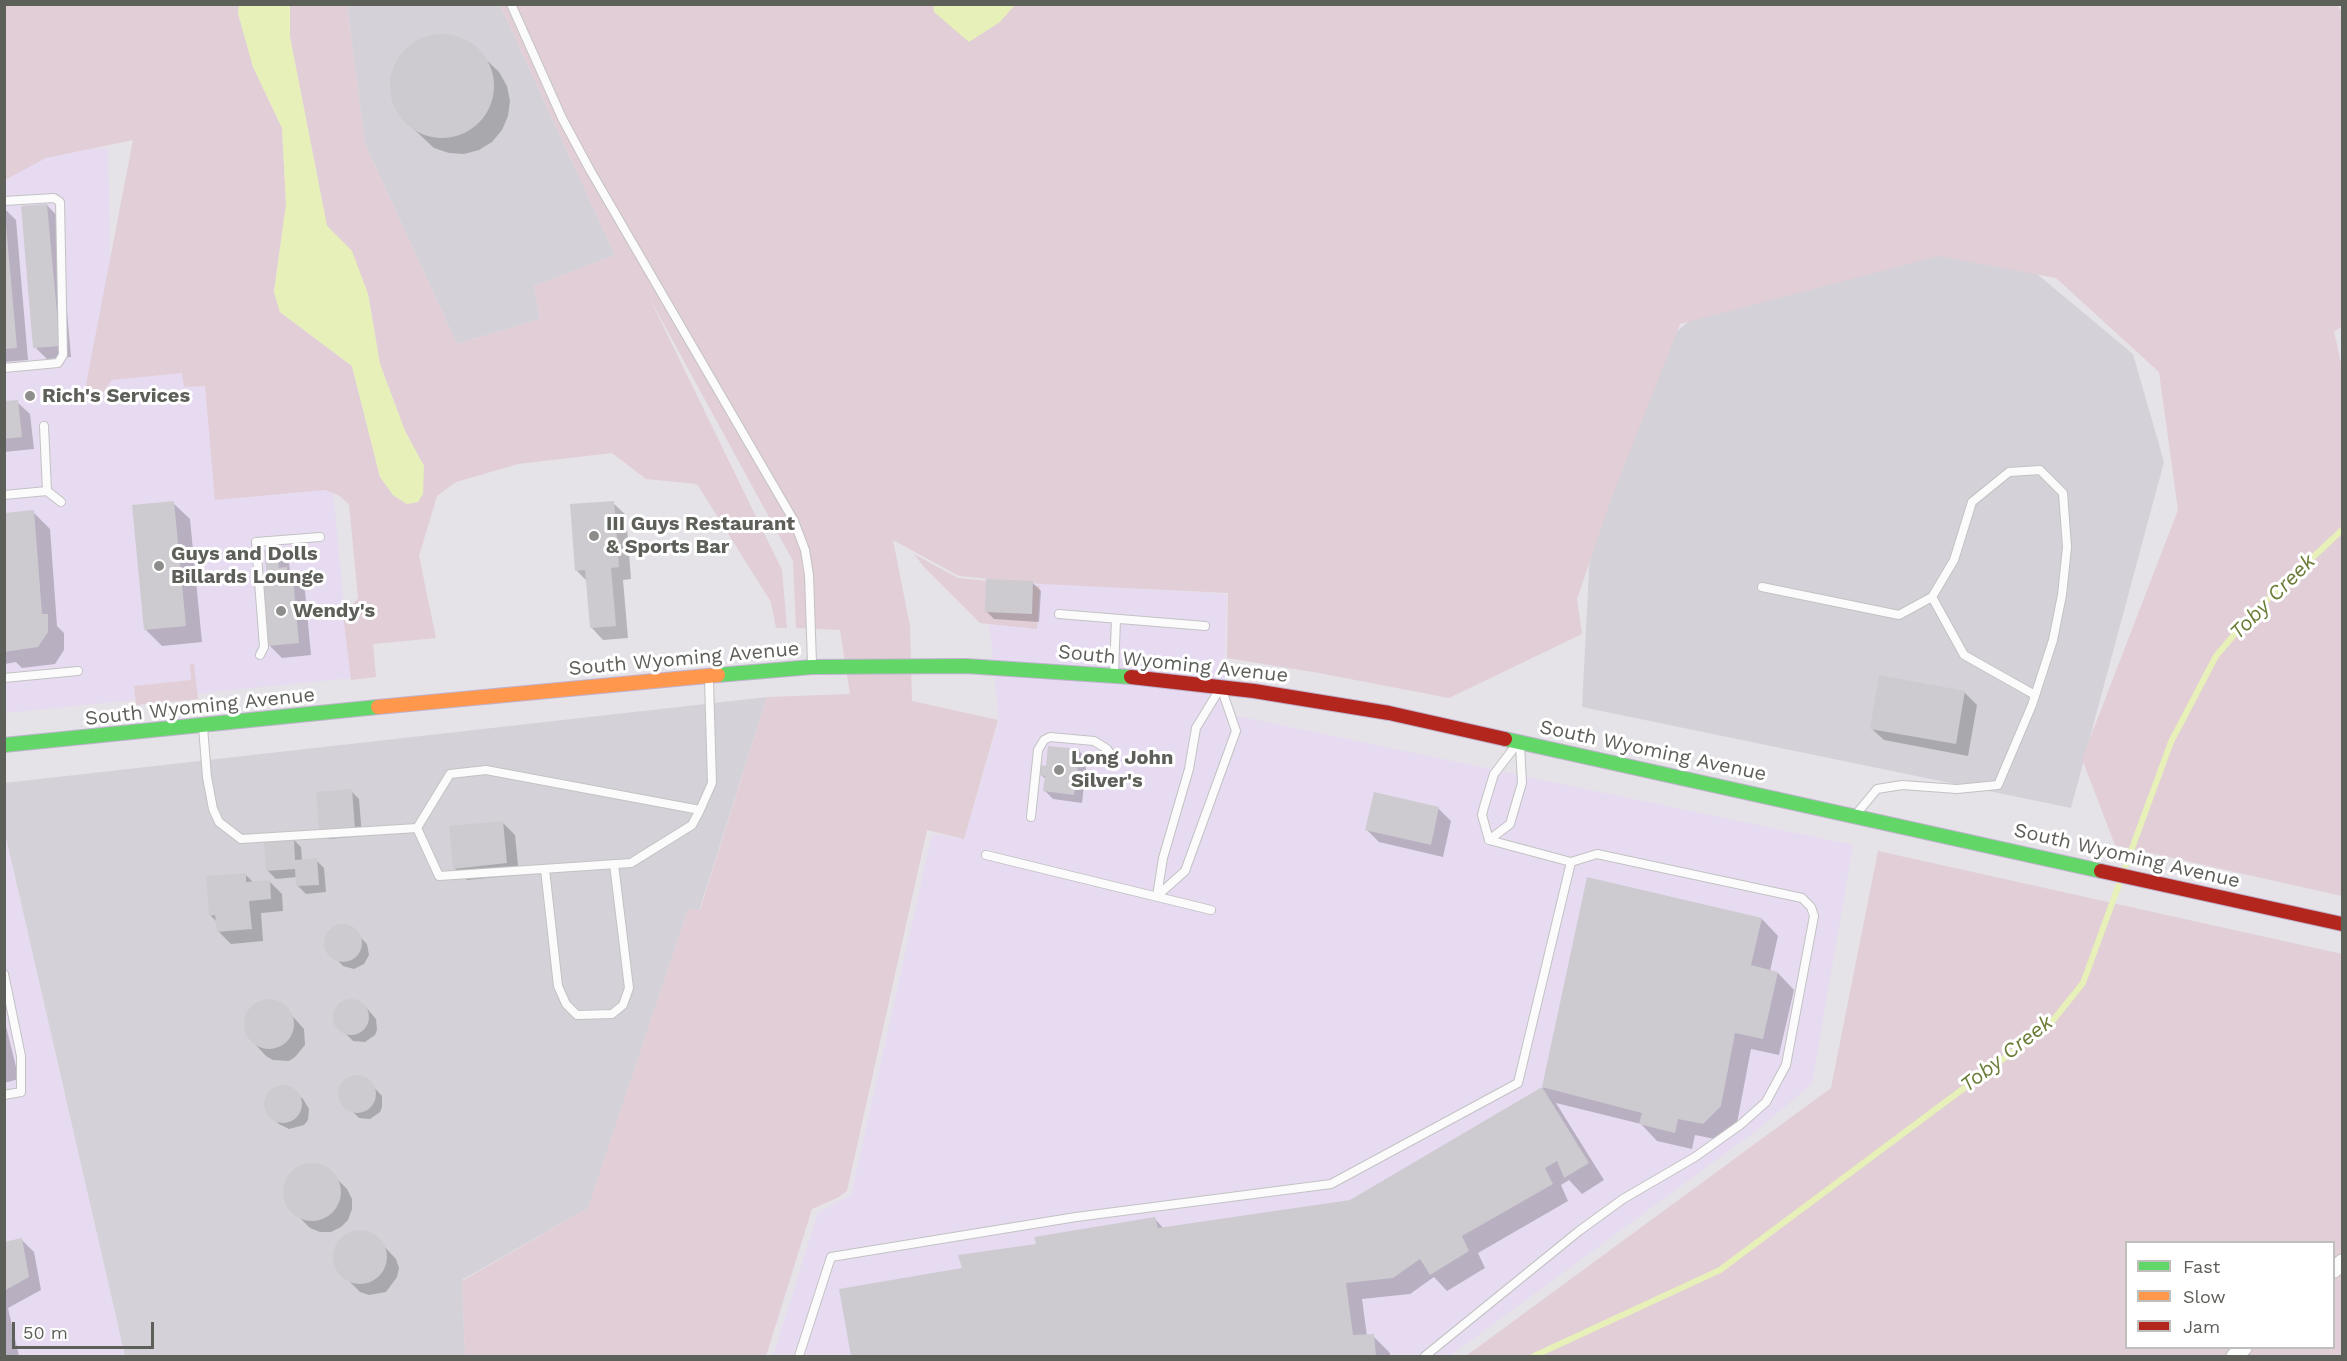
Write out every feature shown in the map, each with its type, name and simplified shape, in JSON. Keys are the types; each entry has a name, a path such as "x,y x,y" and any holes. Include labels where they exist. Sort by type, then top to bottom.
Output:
{"main road":[{"name":"South Wyoming Avenue","path":"4,745 709,675 812,668 966,666 1114,675 1221,687 1389,713 2343,924"}],"lane":[{"path":"511,4 562,118 590,170 794,521 805,550 809,575 812,668"},
{"path":"4,201 54,198 60,202 63,355 58,363 4,368"},
{"path":"44,426 47,492"},
{"path":"1762,587 1899,615 1932,597 1954,560 1972,502 2009,472 2040,470 2063,493 2067,547 2062,595 2053,640 2035,695 1998,785 1957,789 1902,785 1877,789 1855,816"},
{"path":"4,495 47,492 61,502"},
{"path":"260,655 264,647 256,542 320,537"},
{"path":"1932,597 1964,655 2035,695"},
{"path":"1059,614 1205,626"},
{"path":"1114,675 1116,619"},
{"path":"4,678 78,671"},
{"path":"417,828 439,876 631,863 692,825 712,783 709,675"},
{"path":"1157,896 1163,858 1189,769 1196,728 1221,687"},
{"path":"1157,896 1185,871 1236,731 1221,687"},
{"path":"203,726 207,777 213,809 219,822 241,838 417,828"},
{"path":"1031,817 1038,750 1044,740 1050,737 1094,741 1107,749 1114,760"},
{"path":"1489,840 1510,824 1517,801 1522,783 1519,741"},
{"path":"1489,840 1482,815 1491,783 1494,774 1519,741"},
{"path":"417,828 450,774 486,770 699,810"},
{"path":"1425,1356 1605,1212 1695,1156 1755,1113 1773,1092 1786,1065 1814,916 1811,907 1802,898 1597,854 1571,862 1489,840"},
{"path":"986,855 1211,910"},
{"path":"799,1356 831,1257 1076,1217 1331,1184 1518,1083 1571,862"},
{"path":"546,869 558,986 566,1004 577,1015 612,1014 623,1005 629,988 614,864"},
{"path":"4,974 21,1056 21,1092 4,1095"}],"shaded area":[{"path":"933,4 1015,5 1000,22 969,42 934,12"},
{"path":"5,5 239,5 238,13 253,67 282,128 286,204 274,292 280,312 352,366 380,477 393,495 407,504 417,502 424,466 405,431 380,364 368,294 352,252 327,226 290,37 290,5 347,5 365,144 457,344 540,319 534,286 615,255 500,5 2336,5 2342,11 2342,326 2334,332 2342,367 2342,896 2115,845 2082,759 2178,510 2159,372 2056,278 1939,256 1680,324 1611,499 1577,599 1582,634 1449,698 1227,658 1228,593 1042,584 959,576 893,540 910,626 912,701 998,720 964,839 927,830 847,1191 812,1209 766,1356 465,1356 462,1281 588,1208 688,909 700,910 767,697 850,694 840,630 796,628 793,561 649,297 782,570 787,628 776,628 771,602 697,484 646,479 612,453 518,464 456,482 437,496 419,556 436,638 373,644 376,677 351,680 343,615 358,598 349,504 338,495 325,490 215,500 205,386 184,387 182,373 112,380 99,398 83,400 133,140 46,158 5,180"},
{"path":"239,5 290,5 290,37 327,226 352,251 368,294 380,364 405,431 424,466 423,494 418,502 407,504 393,495 380,477 352,366 280,312 274,292 286,204 282,128 253,67 238,13"},
{"path":"347,5 500,5 615,255 534,286 540,319 457,344 365,144"},
{"path":"108,148 112,352 227,341 331,471 351,678 5,713 4,152"},
{"path":"1958,208 2133,354 2164,462 2071,808 1582,707 1591,532 1662,344 1750,269"},
{"path":"914,554 958,578 1040,586 1037,629 980,623"},
{"path":"985,579 1227,594 1223,713 1853,845 1812,1084 1761,1127 1450,1356 773,1356 818,1213 851,1195 932,834 964,839 999,721"},
{"path":"190,664 194,664 198,699 136,705 134,686 191,680"},
{"path":"767,697 699,911 688,909 588,1208 462,1280 465,1356 125,1356 5,833 4,783"},
{"path":"5,833 125,1356 5,1356"},
{"path":"1878,851 2342,954 2342,1356 1466,1356 1831,1088"}],"building":[{"path":"442,34 462,38 479,49 490,66 494,86 490,106 479,123 462,134 442,138 422,134 405,123 394,106 390,86 394,66 405,49 422,38"},
{"path":"47,204 60,346 33,348 21,206"},
{"path":"4,225 6,225 17,348 4,349"},
{"path":"18,400 22,437 4,439 4,401"},
{"name":"Guys and Dolls Billards Lounge","path":"174,501 186,626 144,630 132,505"},
{"name":"III Guys Restaurant & Sports Bar","path":"614,501 619,567 611,568 616,626 590,628 585,570 575,571 570,504"},
{"path":"34,510 42,614 48,614 48,632 38,647 4,652 4,513"},
{"name":"Wendy's","path":"277,549 279,568 287,567 288,577 293,577 299,643 268,646 262,579 267,578 264,550"},
{"path":"986,579 1033,581 1032,614 985,612"},
{"path":"1879,675 1965,691 1956,744 1870,729"},
{"name":"Long John Silver's","path":"1048,746 1080,749 1074,795 1043,791 1045,776 1040,775 1041,765 1046,766"},
{"path":"352,789 355,829 319,832 316,792"},
{"path":"1374,792 1439,807 1431,845 1365,830"},
{"path":"503,821 507,863 453,869 449,826"},
{"path":"294,838 295,860 317,858 319,885 296,886 295,869 266,871 264,840"},
{"path":"246,873 246,882 270,880 271,899 249,901 252,929 217,932 215,915 209,916 206,876"},
{"path":"1587,877 1762,918 1751,965 1778,972 1763,1039 1735,1033 1721,1106 1703,1124 1678,1119 1675,1133 1639,1124 1642,1113 1542,1087"},
{"path":"343,924 356,930 362,943 356,956 343,962 330,956 324,943 330,930"},
{"path":"264,999 274,999 287,1006 294,1019 294,1029 287,1042 274,1049 264,1049 255,1045 248,1038 244,1029 244,1019 248,1010 255,1003"},
{"path":"351,999 364,1004 369,1017 364,1030 351,1035 338,1030 333,1017 338,1004"},
{"path":"357,1075 370,1081 376,1094 370,1107 357,1113 344,1107 338,1094 344,1081"},
{"path":"283,1085 296,1091 302,1104 296,1117 283,1123 270,1117 264,1104 270,1091"},
{"path":"1542,1087 1589,1163 1564,1178 1557,1161 1545,1168 1553,1184 1462,1236 1469,1251 1430,1275 1420,1259 1393,1278 1346,1283 1353,1335 1374,1334 1376,1356 851,1356 839,1289 962,1268 958,1255 1036,1244 1034,1237 1155,1217 1158,1228 1350,1200"},
{"path":"312,1163 328,1168 336,1176 341,1192 336,1208 328,1216 312,1221 296,1216 288,1208 283,1192 288,1176 296,1168"},
{"path":"360,1230 370,1232 379,1238 385,1247 387,1257 385,1267 379,1276 370,1282 360,1284 350,1282 341,1276 335,1267 333,1257 335,1247 341,1238 350,1232"},
{"path":"22,1238 29,1277 4,1291 4,1242"}],"waterway":[{"name":"Toby Creek","path":"2124,870 2171,742 2216,656 2251,615 2342,530"},
{"name":"Toby Creek","path":"1534,1356 1720,1270 2050,1024 2083,983 2121,879"}],"traffic: fast":[{"path":"718,675 812,667 966,666 1131,677"},
{"path":"4,745 378,707"},
{"path":"1505,739 2101,871"}],"traffic: slow":[{"path":"378,707 718,675"}],"traffic: jam":[{"path":"1131,677 1254,691 1389,713 1505,739"},
{"path":"2101,871 2342,924"}],"place":[{"name":"Rich's Services","path":"30,396"},
{"name":"III Guys Restaurant & Sports Bar","path":"594,536"},
{"name":"Guys and Dolls Billards Lounge","path":"159,566"},
{"name":"Wendy's","path":"281,611"},
{"name":"Long John Silver's","path":"1059,770"}]}
